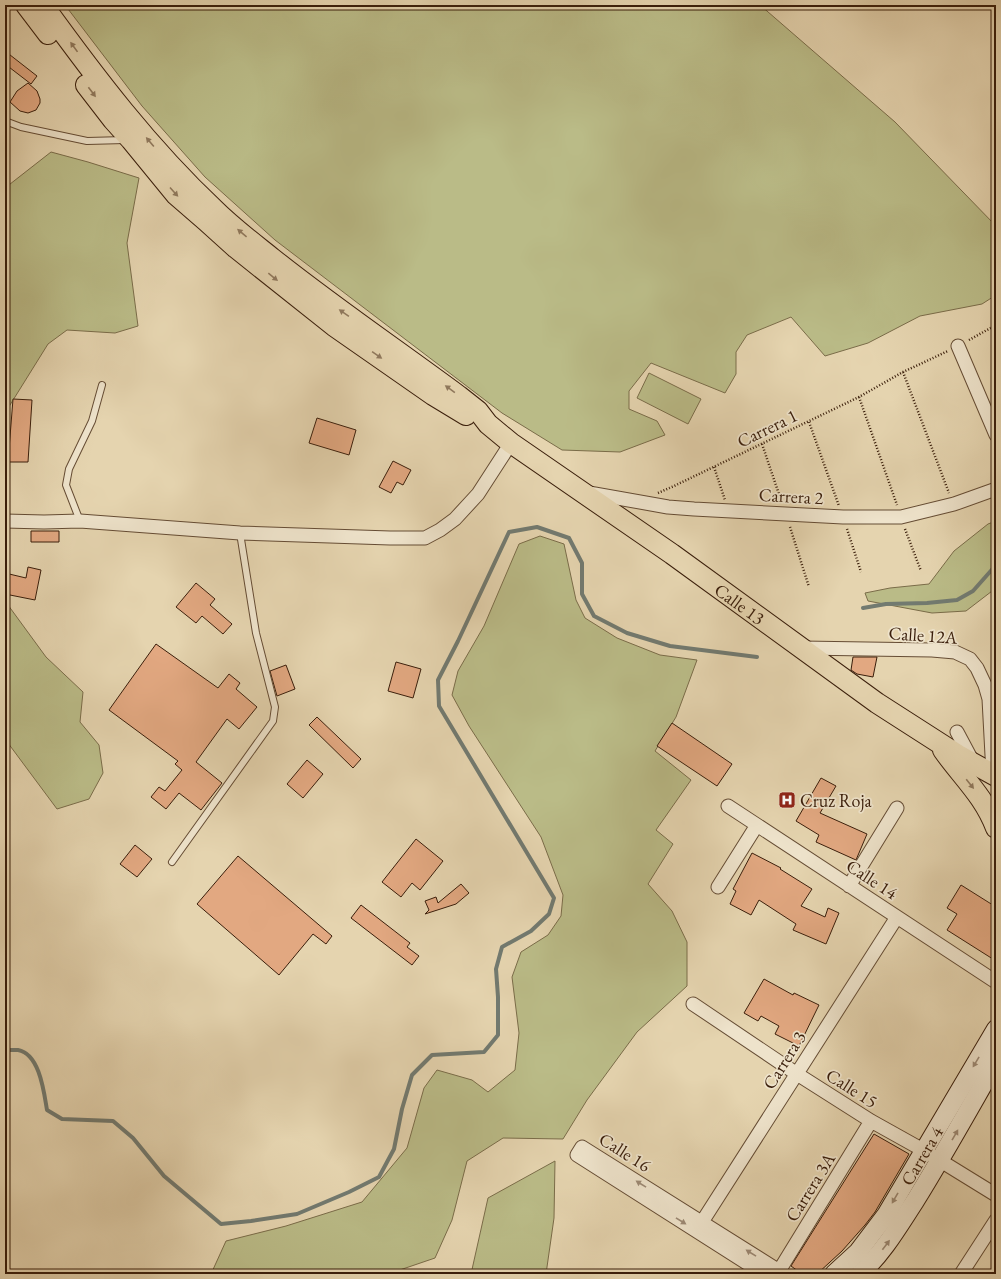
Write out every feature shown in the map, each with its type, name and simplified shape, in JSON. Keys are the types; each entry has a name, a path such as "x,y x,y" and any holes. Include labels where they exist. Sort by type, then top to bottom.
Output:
{"main road":[{"path":"26,5 113,120 176,195 236,248 334,326 433,395 472,418 488,424"},
{"path":"43,5 136,126 182,178 215,210 279,264 341,312 478,410 488,424"},
{"name":"Calle 13","path":"488,424 511,443 678,558 877,703 938,742 995,775"},
{"path":"938,742 986,805 996,824"},
{"name":"Carrera 4","path":"834,1274 858,1252 886,1215 923,1150 996,1029"},
{"name":"Carrera 4","path":"860,1274 878,1256 891,1238 940,1160 996,1062"}],"street":[{"path":"958,346 996,435"},
{"path":"5,521 80,521 240,533 396,539 425,538 440,530 455,519 478,494 511,443"},
{"name":"Carrera 2","path":"581,492 668,507 729,512 843,517 901,517 954,504 996,489"},
{"name":"Calle 12A","path":"802,648 932,650 955,652 970,659 977,668 985,685 989,699 995,775"},
{"path":"957,732 973,762"},
{"name":"Calle 14","path":"728,806 996,982"},
{"path":"849,886 897,808"},
{"path":"718,887 757,825"},
{"name":"Carrera 3","path":"702,1222 896,917"},
{"name":"Calle 15","path":"693,1004 797,1074 871,1121 940,1160 996,1195"},
{"name":"Carrera 3A","path":"782,1272 871,1121"},
{"name":"Calle 16","path":"764,1274 577,1155 582,1147 782,1272"},
{"path":"961,1274 996,1220"}],"lane":[{"path":"5,121 28,128 87,141 131,140"},
{"path":"80,521 66,485 69,469 92,421 102,384"},
{"path":"172,862 273,720 274,707 256,633 240,533"}],"path":[{"name":"Carrera 1","path":"638,501 674,486 809,422 859,397 903,372 954,504"},
{"path":"859,397 920,572"},
{"path":"809,422 862,572"},
{"path":"714,467 729,512"}],"green space":[{"path":"65,5 760,5 895,122 996,226 996,295 982,304 920,316 868,343 825,356 791,317 747,335 736,352 736,374 725,393 651,363 629,391 629,409 657,421 665,435 620,452 562,450 502,413 275,240 205,177 142,106"},
{"path":"51,152 139,178 127,243 138,326 115,333 67,330 48,344 5,413 5,188"},
{"path":"649,373 701,399 688,424 637,398"},
{"path":"996,521 996,588 966,611 932,613 868,601 865,593 890,588 929,584 954,551 988,524"},
{"path":"540,536 564,544 576,600 585,618 617,638 660,655 697,660 676,717 655,751 691,780 656,830 673,844 648,884 672,911 687,942 687,986 637,1032 587,1100 563,1139 503,1138 467,1161 452,1220 435,1258 388,1274 211,1274 226,1241 286,1226 362,1202 407,1148 424,1088 437,1070 472,1080 488,1092 515,1070 519,1033 512,977 521,952 548,935 561,916 563,895 541,837 469,726 452,695 458,671 484,626 519,544"},
{"path":"5,603 46,657 83,692 80,722 99,745 103,773 89,799 57,809 5,739"},
{"path":"555,1161 554,1218 546,1274 471,1274 488,1198"}],"building":[{"path":"5,51 37,76 31,84 5,64"},
{"path":"28,83 37,91 40,103 36,110 28,113 20,111 10,102 17,91"},
{"path":"13,399 32,400 28,462 8,462"},
{"path":"317,418 356,430 349,455 309,443"},
{"path":"393,461 411,470 403,485 397,482 391,493 379,487"},
{"path":"31,531 59,531 59,542 31,542"},
{"path":"28,567 41,570 35,600 5,594 5,573 26,578"},
{"path":"196,583 215,599 210,605 232,624 223,634 202,616 196,623 176,607"},
{"path":"156,644 218,688 229,674 240,683 236,689 257,707 239,729 227,719 196,762 222,783 201,810 179,793 166,809 151,797 159,787 165,791 182,770 175,764 178,761 109,710"},
{"path":"853,657 877,657 873,677 857,674 851,670"},
{"path":"396,662 421,669 413,698 388,691"},
{"path":"286,665 295,689 277,696 270,671"},
{"path":"317,717 361,759 353,768 309,725"},
{"path":"672,723 732,764 717,786 657,746"},
{"path":"307,760 323,774 303,798 287,784"},
{"path":"821,778 836,786 820,813 867,834 856,860 816,842 819,835 796,821"},
{"path":"416,839 443,861 420,890 412,883 401,897 382,882"},
{"path":"135,845 152,859 137,877 120,864"},
{"path":"752,853 781,868 780,869 812,889 801,906 825,917 828,908 839,913 826,944 793,930 796,924 759,900 751,915 730,904 736,891 733,889"},
{"path":"238,856 332,936 326,944 313,934 279,975 197,904"},
{"path":"461,884 469,893 456,904 425,914 429,910 425,901 436,897 438,903"},
{"path":"961,885 996,907 996,961 947,930 957,914 947,908"},
{"path":"361,905 410,943 407,947 419,956 412,965 351,918"},
{"path":"764,979 793,995 794,993 819,1005 799,1046 775,1034 779,1026 761,1016 758,1021 744,1013"},
{"path":"874,1134 909,1154 875,1212 842,1251 817,1274 802,1274 791,1266"}],"waterway":[{"path":"5,1050 18,1050 25,1053 36,1066 40,1075 47,1110 62,1119 113,1121 133,1138 164,1176 221,1224 297,1214 349,1192 379,1177 394,1149 402,1109 412,1075 432,1055 484,1052 498,1035 496,969 502,947 531,931 549,914 554,898 439,706 438,680 509,532 537,527 569,538 582,563 582,594 594,616 627,633 670,646 757,657"},
{"path":"863,608 886,604 927,603 957,600 973,591 996,565"}],"place":[{"name":"Cruz Roja","path":"787,800"}]}
